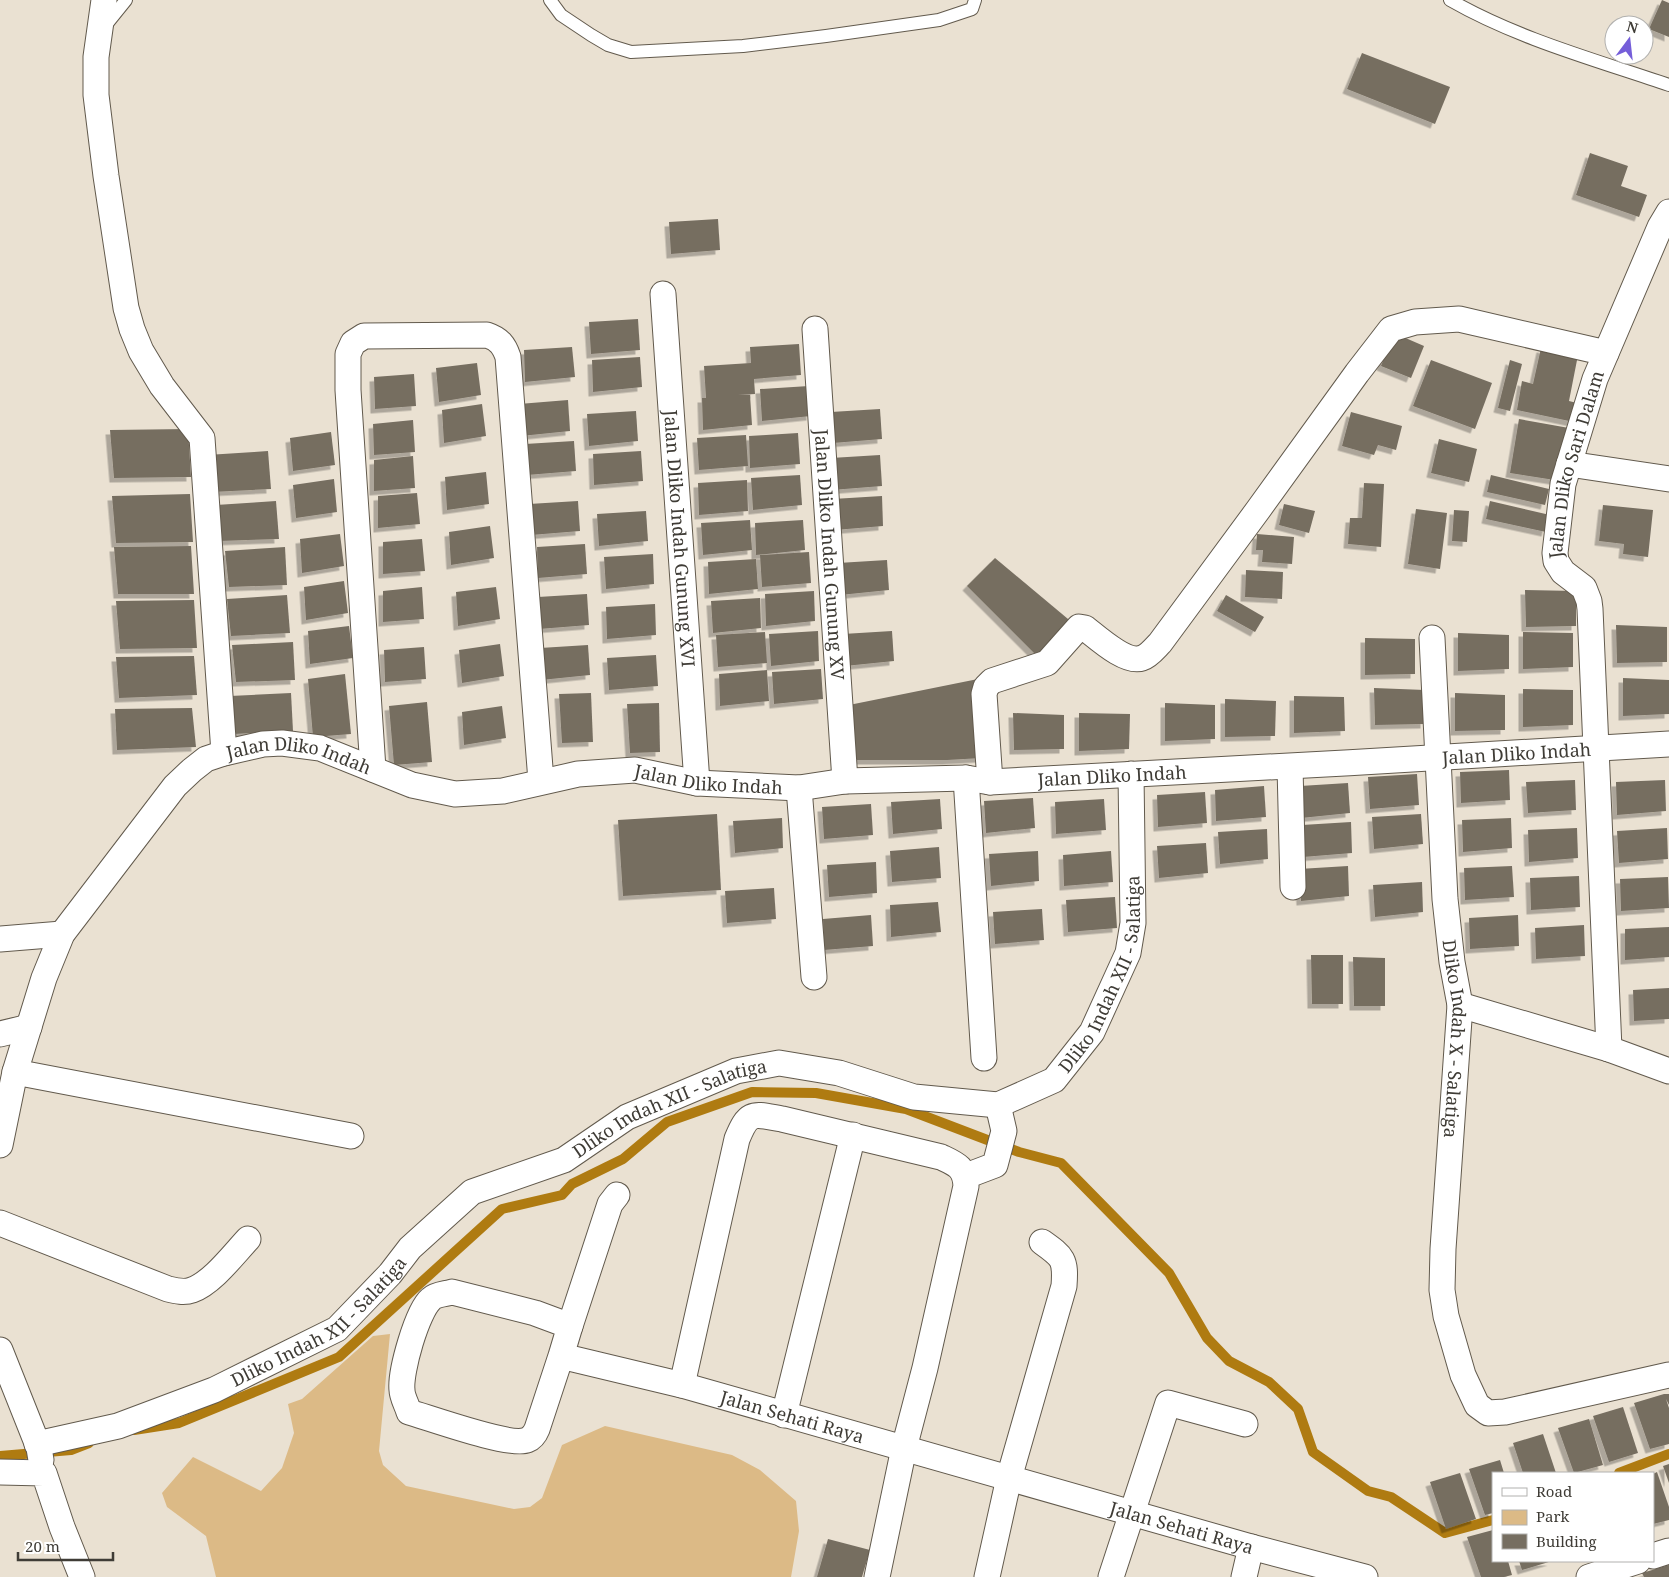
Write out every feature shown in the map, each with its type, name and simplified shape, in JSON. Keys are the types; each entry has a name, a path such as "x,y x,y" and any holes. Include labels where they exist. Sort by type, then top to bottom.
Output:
{"street":[{"path":"104,0 98,33 96,95 126,308 141,351 162,386 202,438 224,752"},
{"name":"Jalan Dliko Sari Dalam","path":"1609,1048 1589,601 1584,588 1559,567 1555,553 1563,484 1595,379 1660,227 1669,212"},
{"name":"Jalan Dliko Indah Gunung XVI","path":"663,294 697,783"},
{"path":"984,1058 978,780 986,687 992,681 1047,663 1079,627 1085,628 1123,655 1134,659 1144,658 1160,643 1356,372 1391,330 1415,322 1459,319 1606,354"},
{"name":"Jalan Dliko Indah Gunung XV","path":"814,330 845,781"},
{"path":"373,769 348,390 348,354 353,343 364,336 487,334 496,338 505,348 508,357 541,781"},
{"path":"1569,464 1669,478"},
{"name":"Dliko Indah X - Salatiga","path":"1432,638 1445,899 1452,962 1460,1005 1443,1249 1442,1290 1446,1316 1461,1366 1477,1404 1488,1413 1505,1412 1669,1375"},
{"name":"Jalan Dliko Indah","path":"0,1144 15,1072 44,978 62,934 175,786 206,759 224,752 263,744 300,744 320,748 412,785 455,794 503,791 578,774 635,770 697,783 799,788 845,781 978,780 1290,767 1438,756 1669,744"},
{"path":"1290,767 1293,887"},
{"name":"Dliko Indah XII - Salatiga","path":"0,1472 214,1390 337,1329 390,1274 410,1248 472,1192 564,1160 627,1117 736,1071 779,1063 838,1074 914,1097 998,1106 1054,1080 1092,1032 1125,961 1133,923 1131,774"},
{"path":"799,788 814,977"},
{"path":"0,939 62,934"},
{"path":"1460,1005 1609,1048 1669,1071"},
{"path":"0,1034 29,1027"},
{"path":"15,1072 351,1136"},
{"path":"966,1176 995,1165 1004,1131 998,1106"},
{"path":"682,1385 737,1139 744,1123 751,1116 757,1115 782,1119 941,1157 962,1170 966,1176 966,1186 956,1236 904,1448 877,1577"},
{"path":"784,1414 853,1135"},
{"path":"570,1326 535,1313 452,1292 431,1299 423,1311 414,1334 403,1371 402,1391 409,1412 480,1434 517,1442 527,1440 534,1435 537,1429 610,1204 617,1195"},
{"path":"0,1223 168,1289 180,1291 191,1290 208,1281 248,1240"},
{"path":"987,1577 1009,1478 1064,1286 1065,1267 1058,1254 1042,1242"},
{"path":"0,1350 40,1457 62,1527 73,1574"},
{"name":"Jalan Sehati Raya","path":"561,1356 682,1385 1251,1547 1366,1577"},
{"path":"1112,1577 1168,1403 1245,1424"},
{"path":"1244,1577 1251,1547"},
{"path":"1654,1556 1669,1551"},
{"path":"1589,1577 1635,1562"}],"lane":[{"path":"98,33 126,0"},
{"path":"550,0 561,15 591,36 608,45 631,52 743,46 939,20 972,9 975,0"},
{"path":"1450,0 1480,17 1571,52 1669,85"}],"green space":[{"path":"390,1334 379,1451 383,1465 406,1486 514,1509 530,1507 542,1498 562,1445 605,1426 732,1455 760,1470 796,1501 799,1531 791,1577 216,1577 206,1536 167,1507 162,1493 193,1457 261,1491 282,1468 294,1433 288,1404 302,1399 373,1336"}],"building":[{"path":"1662,0 1669,3 1669,37 1654,31 1654,18"},
{"path":"1362,53 1450,87 1435,124 1347,89"},
{"path":"1590,153 1628,166 1621,186 1647,195 1639,217 1576,195"},
{"path":"718,219 720,250 671,254 669,222"},
{"path":"638,319 640,350 591,354 589,322"},
{"path":"1394,333 1424,346 1411,378 1381,366"},
{"path":"799,344 801,375 754,379 755,394 738,395 750,395 752,425 703,430 702,398 706,398 704,366 751,363 750,347"},
{"path":"572,347 575,377 525,382 524,350"},
{"path":"1541,348 1578,355 1569,401 1577,403 1574,422 1517,410 1522,381 1533,384"},
{"path":"640,357 642,387 593,392 592,360"},
{"path":"1431,360 1492,383 1475,429 1413,406"},
{"path":"1510,360 1522,364 1510,411 1498,408"},
{"path":"477,363 481,395 439,402 436,368"},
{"path":"414,374 416,406 375,409 374,377"},
{"path":"809,386 811,416 762,421 760,389"},
{"path":"568,400 570,431 521,436 519,404"},
{"path":"482,404 486,436 444,443 442,410"},
{"path":"880,409 882,439 833,443 831,412"},
{"path":"636,411 638,441 589,446 587,414"},
{"path":"1351,412 1402,426 1396,450 1378,445 1374,455 1342,446"},
{"path":"1519,419 1569,428 1561,481 1510,473"},
{"path":"413,420 415,452 374,455 373,424"},
{"path":"188,429 191,477 114,478 110,430"},
{"path":"331,432 335,465 293,471 290,438"},
{"path":"798,433 800,464 750,468 749,436"},
{"path":"746,435 748,466 699,470 697,438"},
{"path":"1439,439 1477,449 1469,482 1431,473"},
{"path":"574,441 576,471 527,475 525,444"},
{"path":"268,451 271,489 212,492 207,455"},
{"path":"641,451 643,481 594,485 593,454"},
{"path":"880,455 882,486 832,490 831,458"},
{"path":"413,456 415,488 374,491 374,460"},
{"path":"486,472 489,504 447,510 445,477"},
{"path":"800,475 802,505 753,510 751,478"},
{"path":"1491,475 1549,489 1545,505 1487,492"},
{"path":"334,479 337,512 296,518 293,485"},
{"path":"747,480 748,511 699,515 698,483"},
{"path":"1364,483 1384,484 1381,547 1348,544 1350,518 1362,518"},
{"path":"417,493 420,524 378,528 378,496"},
{"path":"190,494 193,542 116,543 112,496"},
{"path":"882,496 883,526 835,530 833,499"},
{"path":"276,501 279,539 219,541 216,505"},
{"path":"578,501 580,531 531,535 529,504"},
{"path":"1490,501 1550,515 1546,532 1486,519"},
{"path":"1284,504 1315,511 1309,533 1279,525"},
{"path":"1603,505 1653,510 1648,557 1623,554 1624,544 1599,541"},
{"path":"1416,509 1447,513 1440,569 1408,564"},
{"path":"1454,510 1469,511 1467,542 1452,541"},
{"path":"646,511 648,541 599,546 597,514"},
{"path":"750,520 752,550 703,555 701,523"},
{"path":"803,520 805,550 756,555 755,523"},
{"path":"490,526 494,558 451,565 449,532"},
{"path":"340,534 344,566 302,573 300,539"},
{"path":"1257,534 1294,537 1292,564 1262,562 1263,550 1256,550"},
{"path":"422,539 425,571 383,574 383,542"},
{"path":"585,544 587,574 538,578 537,547"},
{"path":"191,546 194,594 118,594 114,547"},
{"path":"285,547 287,585 229,587 225,551"},
{"path":"809,552 811,583 762,587 760,555"},
{"path":"653,554 654,584 606,589 604,557"},
{"path":"995,558 1074,624 1039,658 967,586"},
{"path":"756,559 758,589 709,594 708,562"},
{"path":"887,560 889,590 840,595 838,563"},
{"path":"1246,570 1283,572 1282,599 1245,597"},
{"path":"344,581 348,613 306,620 304,587"},
{"path":"422,587 424,619 383,622 383,591"},
{"path":"496,587 500,619 458,626 456,592"},
{"path":"1525,590 1576,591 1576,626 1526,627"},
{"path":"814,591 815,621 766,626 765,594"},
{"path":"587,594 589,625 539,629 538,597"},
{"path":"287,595 290,633 231,636 227,599"},
{"path":"1226,595 1264,617 1255,632 1217,611"},
{"path":"760,598 761,628 713,633 711,601"},
{"path":"194,600 197,648 120,649 116,601"},
{"path":"655,604 656,635 607,639 606,607"},
{"path":"1616,625 1667,627 1667,662 1617,663"},
{"path":"349,626 353,658 310,664 308,631"},
{"path":"818,631 819,661 771,666 769,634"},
{"path":"892,631 894,661 845,666 843,634"},
{"path":"765,632 767,663 718,667 716,635"},
{"path":"1523,632 1573,633 1573,667 1523,669"},
{"path":"1458,633 1509,635 1509,669 1458,671"},
{"path":"1365,638 1415,639 1415,674 1365,675"},
{"path":"293,642 295,680 236,682 232,645"},
{"path":"500,644 504,676 462,683 459,650"},
{"path":"588,645 590,675 541,680 540,648"},
{"path":"424,647 426,679 385,682 384,650"},
{"path":"656,655 658,686 609,690 607,658"},
{"path":"194,656 197,695 119,698 116,657"},
{"path":"821,669 823,699 774,704 772,672"},
{"path":"767,670 769,701 720,706 719,674"},
{"path":"345,674 351,734 313,737 308,679"},
{"path":"1623,678 1669,680 1669,714 1623,716"},
{"path":"978,679 982,758 849,760 849,705"},
{"path":"1374,688 1425,690 1425,724 1375,725"},
{"path":"1523,689 1573,690 1573,725 1523,727"},
{"path":"291,693 293,731 234,734 230,696"},
{"path":"591,693 593,742 562,743 559,694"},
{"path":"1455,693 1505,695 1505,730 1455,731"},
{"path":"1294,696 1344,697 1345,731 1294,733"},
{"path":"1225,699 1276,701 1275,736 1225,737"},
{"path":"427,702 432,762 394,765 389,706"},
{"path":"659,703 660,752 630,753 627,704"},
{"path":"1165,703 1215,705 1215,739 1165,741"},
{"path":"502,706 506,738 464,745 462,712"},
{"path":"192,708 196,747 117,750 115,709"},
{"path":"1013,713 1064,715 1064,749 1014,750"},
{"path":"1079,713 1130,714 1129,749 1079,751"},
{"path":"1509,770 1510,800 1461,803 1460,772"},
{"path":"1417,774 1419,805 1370,809 1368,777"},
{"path":"1575,780 1576,810 1528,813 1526,782"},
{"path":"1665,780 1666,811 1617,815 1616,782"},
{"path":"1348,783 1350,813 1301,818 1300,786"},
{"path":"1264,786 1266,817 1216,821 1215,790"},
{"path":"1205,792 1207,823 1158,827 1157,795"},
{"path":"1033,798 1035,828 986,833 984,801"},
{"path":"940,799 942,829 893,834 891,802"},
{"path":"1104,799 1106,830 1056,834 1055,802"},
{"path":"871,804 873,835 824,839 822,807"},
{"path":"717,814 721,890 623,896 618,820"},
{"path":"1421,814 1423,844 1374,849 1372,817"},
{"path":"782,818 783,848 735,853 733,821"},
{"path":"1511,818 1512,848 1463,852 1462,820"},
{"path":"1351,822 1352,853 1303,857 1302,825"},
{"path":"1577,828 1578,858 1529,862 1528,830"},
{"path":"1667,828 1668,859 1619,863 1617,831"},
{"path":"1267,829 1268,859 1220,864 1218,832"},
{"path":"1206,843 1208,873 1159,878 1157,846"},
{"path":"939,847 941,878 892,882 890,851"},
{"path":"1038,851 1039,881 991,886 989,854"},
{"path":"1111,851 1113,882 1064,886 1063,855"},
{"path":"876,862 877,893 829,897 827,865"},
{"path":"1348,866 1349,896 1301,901 1299,869"},
{"path":"1512,866 1514,897 1465,900 1464,868"},
{"path":"1579,876 1580,907 1531,910 1530,878"},
{"path":"1668,877 1669,908 1621,911 1620,879"},
{"path":"1422,882 1423,912 1375,917 1373,885"},
{"path":"774,888 776,919 727,923 725,891"},
{"path":"1115,897 1117,928 1068,932 1066,900"},
{"path":"938,902 941,932 891,937 890,905"},
{"path":"1042,909 1044,940 995,944 993,912"},
{"path":"871,915 873,946 824,950 823,919"},
{"path":"1518,915 1519,946 1470,949 1469,918"},
{"path":"1584,925 1585,956 1536,959 1535,928"},
{"path":"1669,927 1669,957 1625,960 1625,929"},
{"path":"1311,955 1343,955 1343,1004 1312,1004"},
{"path":"1353,957 1385,958 1385,1006 1354,1006"},
{"path":"1669,988 1669,1019 1634,1021 1633,990"},
{"path":"1669,1394 1669,1405 1666,1399 1669,1408 1669,1444 1650,1449 1634,1403"},
{"path":"1623,1407 1638,1453 1609,1462 1593,1416"},
{"path":"1589,1419 1603,1465 1574,1472 1558,1428"},
{"path":"1543,1434 1556,1472 1523,1472 1513,1443"},
{"path":"1500,1460 1504,1472 1492,1472 1492,1513 1485,1515 1469,1469"},
{"path":"1669,1464 1669,1483 1663,1466"},
{"path":"1657,1472 1669,1507 1669,1520 1654,1524 1654,1474"},
{"path":"1460,1473 1476,1519 1446,1529 1430,1482"},
{"path":"1492,1530 1492,1562 1508,1562 1512,1575 1481,1577 1467,1537"},
{"path":"828,1539 870,1550 862,1577 817,1577"},
{"path":"1519,1562 1549,1562 1522,1570"},
{"path":"1669,1565 1669,1577 1644,1577 1642,1573"}],"waterway":[{"path":"134,1430 179,1423 339,1357 502,1209 562,1195 572,1184 623,1159 667,1122 752,1092 816,1093 906,1109 1019,1152 1061,1163 1169,1273 1207,1338 1229,1361 1269,1382 1298,1409 1313,1452 1368,1491 1391,1497 1445,1533 1492,1520"},
{"path":"0,1456 71,1450 89,1443"},
{"path":"1622,1472 1669,1454"}]}
